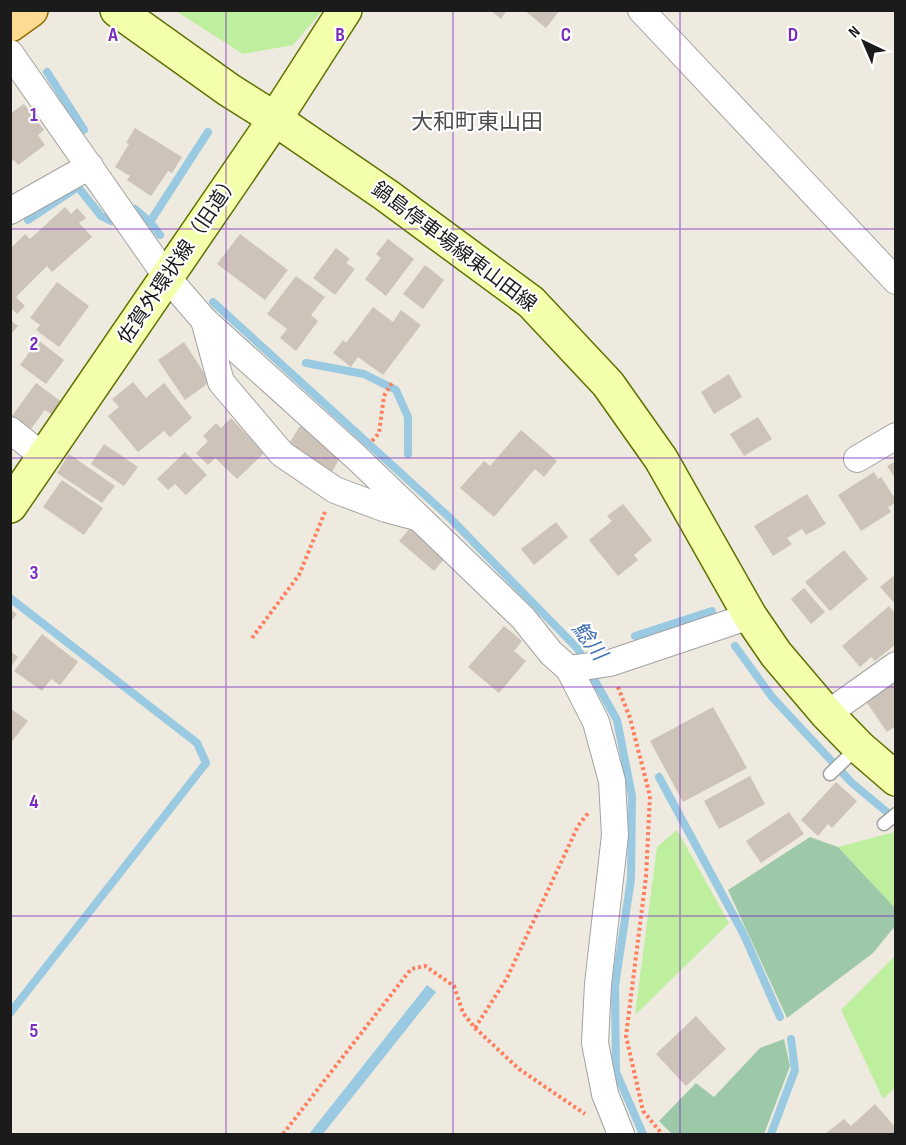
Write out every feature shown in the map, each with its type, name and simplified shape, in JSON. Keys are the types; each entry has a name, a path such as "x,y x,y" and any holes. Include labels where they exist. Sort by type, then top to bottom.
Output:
{"main road":[{"path":"10,25 31,10"},
{"name":"鍋島停車場線東山田線","path":"117,10 230,90 386,195 531,302 608,384 661,459 750,616 776,654 874,763"},
{"name":"佐賀外環状線（旧道）","path":"10,506 275,119 345,10"}],"street":[{"path":"641,10 896,281"},
{"path":"10,53 166,276 204,320 357,458 524,618 551,653 569,669 596,722 612,781 615,835 598,984 595,1043 605,1094 619,1132"},
{"path":"10,211 90,166"},
{"path":"204,320 221,382 282,454 335,490 386,509 419,518"},
{"path":"10,430 44,457"},
{"path":"857,459 896,436"},
{"path":"569,669 610,663 750,616"},
{"path":"828,714 896,665"}],"lane":[{"path":"830,774 874,763"},
{"path":"884,824 896,814"}],"path":[{"path":"379,434 384,396 393,381"},
{"path":"252,638 299,575 335,490"},
{"path":"610,663 630,717 650,796 646,877 626,1036 644,1111 662,1134"},
{"path":"475,1028 507,978 578,826 612,781"},
{"path":"283,1134 411,969 425,966 454,986 463,1013 475,1028 519,1069 592,1119 619,1132"}],"green space":[{"path":"176,11 322,11 293,45 243,54"},
{"path":"677,830 729,923 635,1015 657,847"},
{"path":"895,832 895,908 838,847"},
{"path":"810,837 838,847 895,908 895,926 873,953 787,1018 728,890"},
{"path":"895,956 895,1088 883,1099 841,1010"},
{"path":"784,1039 790,1066 764,1134 672,1134 659,1121 696,1083 714,1097 760,1048"}],"water":[{"path":"427,985 436,992 323,1134 309,1134"}],"building":[{"path":"490,10 507,10 501,19"},
{"path":"524,10 560,10 546,28"},
{"path":"24,104 44,130 38,135 45,145 18,165 14,160 10,162 10,114"},
{"path":"135,128 182,157 172,173 168,171 151,196 127,180 130,176 115,167 129,144 126,143"},
{"path":"65,207 71,214 77,208 86,218 79,223 92,237 52,272 47,266 16,297 25,306 17,314 10,307 10,249 25,234 30,239"},
{"path":"240,234 288,270 265,300 217,264"},
{"path":"388,239 414,259 386,296 365,279 381,258 376,254"},
{"path":"336,248 350,259 346,263 355,269 335,295 313,278"},
{"path":"425,265 444,280 423,309 403,294"},
{"path":"296,276 325,297 311,315 318,321 296,351 280,338 287,329 267,314"},
{"path":"57,282 89,306 59,347 36,330 40,325 30,318"},
{"path":"373,307 393,322 401,310 421,325 383,375 358,357 351,367 333,353 343,340 346,343"},
{"path":"10,320 18,326 10,335"},
{"path":"38,340 64,360 46,384 20,365"},
{"path":"184,342 210,382 185,400 158,360"},
{"path":"729,374 742,397 714,414 701,392"},
{"path":"133,382 146,398 164,383 192,418 170,437 164,431 138,452 108,416 119,407 112,399"},
{"path":"36,383 63,403 54,416 45,410 30,430 12,416"},
{"path":"758,417 772,439 744,456 730,434"},
{"path":"231,418 264,453 237,479 215,458 208,465 196,453 208,441 203,436 216,423 221,428"},
{"path":"300,426 324,441 340,458 332,472 288,445"},
{"path":"521,430 557,461 544,477 535,469 494,517 460,488 484,461 490,466"},
{"path":"104,444 138,467 124,486 91,464"},
{"path":"185,452 207,475 186,495 175,484 168,490 157,479"},
{"path":"69,454 115,486 102,503 57,473"},
{"path":"896,461 896,479 887,466"},
{"path":"874,472 878,479 881,477 896,503 888,507 891,512 861,531 838,495"},
{"path":"62,480 103,508 84,535 43,507"},
{"path":"807,494 826,524 806,535 802,529 787,538 792,544 773,556 754,526"},
{"path":"623,504 652,540 634,555 638,560 618,576 589,540 612,521 607,516"},
{"path":"556,522 568,537 534,565 521,549"},
{"path":"410,528 445,558 434,571 399,541"},
{"path":"844,550 868,579 830,611 805,582"},
{"path":"896,574 896,605 880,587"},
{"path":"804,588 825,612 811,624 791,599"},
{"path":"889,606 896,614 896,644 875,661 871,657 860,667 842,646"},
{"path":"10,609 17,614 10,622"},
{"path":"504,626 522,641 514,651 526,661 499,693 468,667"},
{"path":"42,634 78,662 60,685 51,679 42,691 14,671"},
{"path":"10,651 18,657 10,668"},
{"path":"896,679 896,726 887,732 865,700"},
{"path":"713,707 747,768 683,802 650,741"},
{"path":"10,708 28,721 10,744"},
{"path":"750,776 765,804 719,829 704,801"},
{"path":"836,782 857,801 832,828 828,824 818,836 801,820"},
{"path":"789,812 804,834 761,863 746,841"},
{"path":"696,1016 726,1049 686,1086 656,1054"},
{"path":"875,1104 896,1128 896,1134 825,1134 844,1119 851,1126"}],"waterway":[{"path":"47,72 84,130"},
{"path":"150,222 208,132"},
{"path":"28,220 78,187 101,216 111,221"},
{"path":"135,209 150,222 160,235"},
{"name":"鯰川","path":"213,302 450,518 578,649 584,661"},
{"path":"306,363 364,374 396,390 408,417 408,454"},
{"path":"10,598 197,743 206,763 10,1013"},
{"path":"635,636 712,611"},
{"path":"735,646 772,697 852,783 894,818"},
{"name":"鯰川","path":"590,672 617,720 632,796 631,879 615,986 616,1072 643,1134"},
{"path":"659,777 743,933 780,1017"},
{"path":"771,1134 795,1070 791,1039"}],"district":[{"name":"大和町東山田","path":"477,122"}]}
